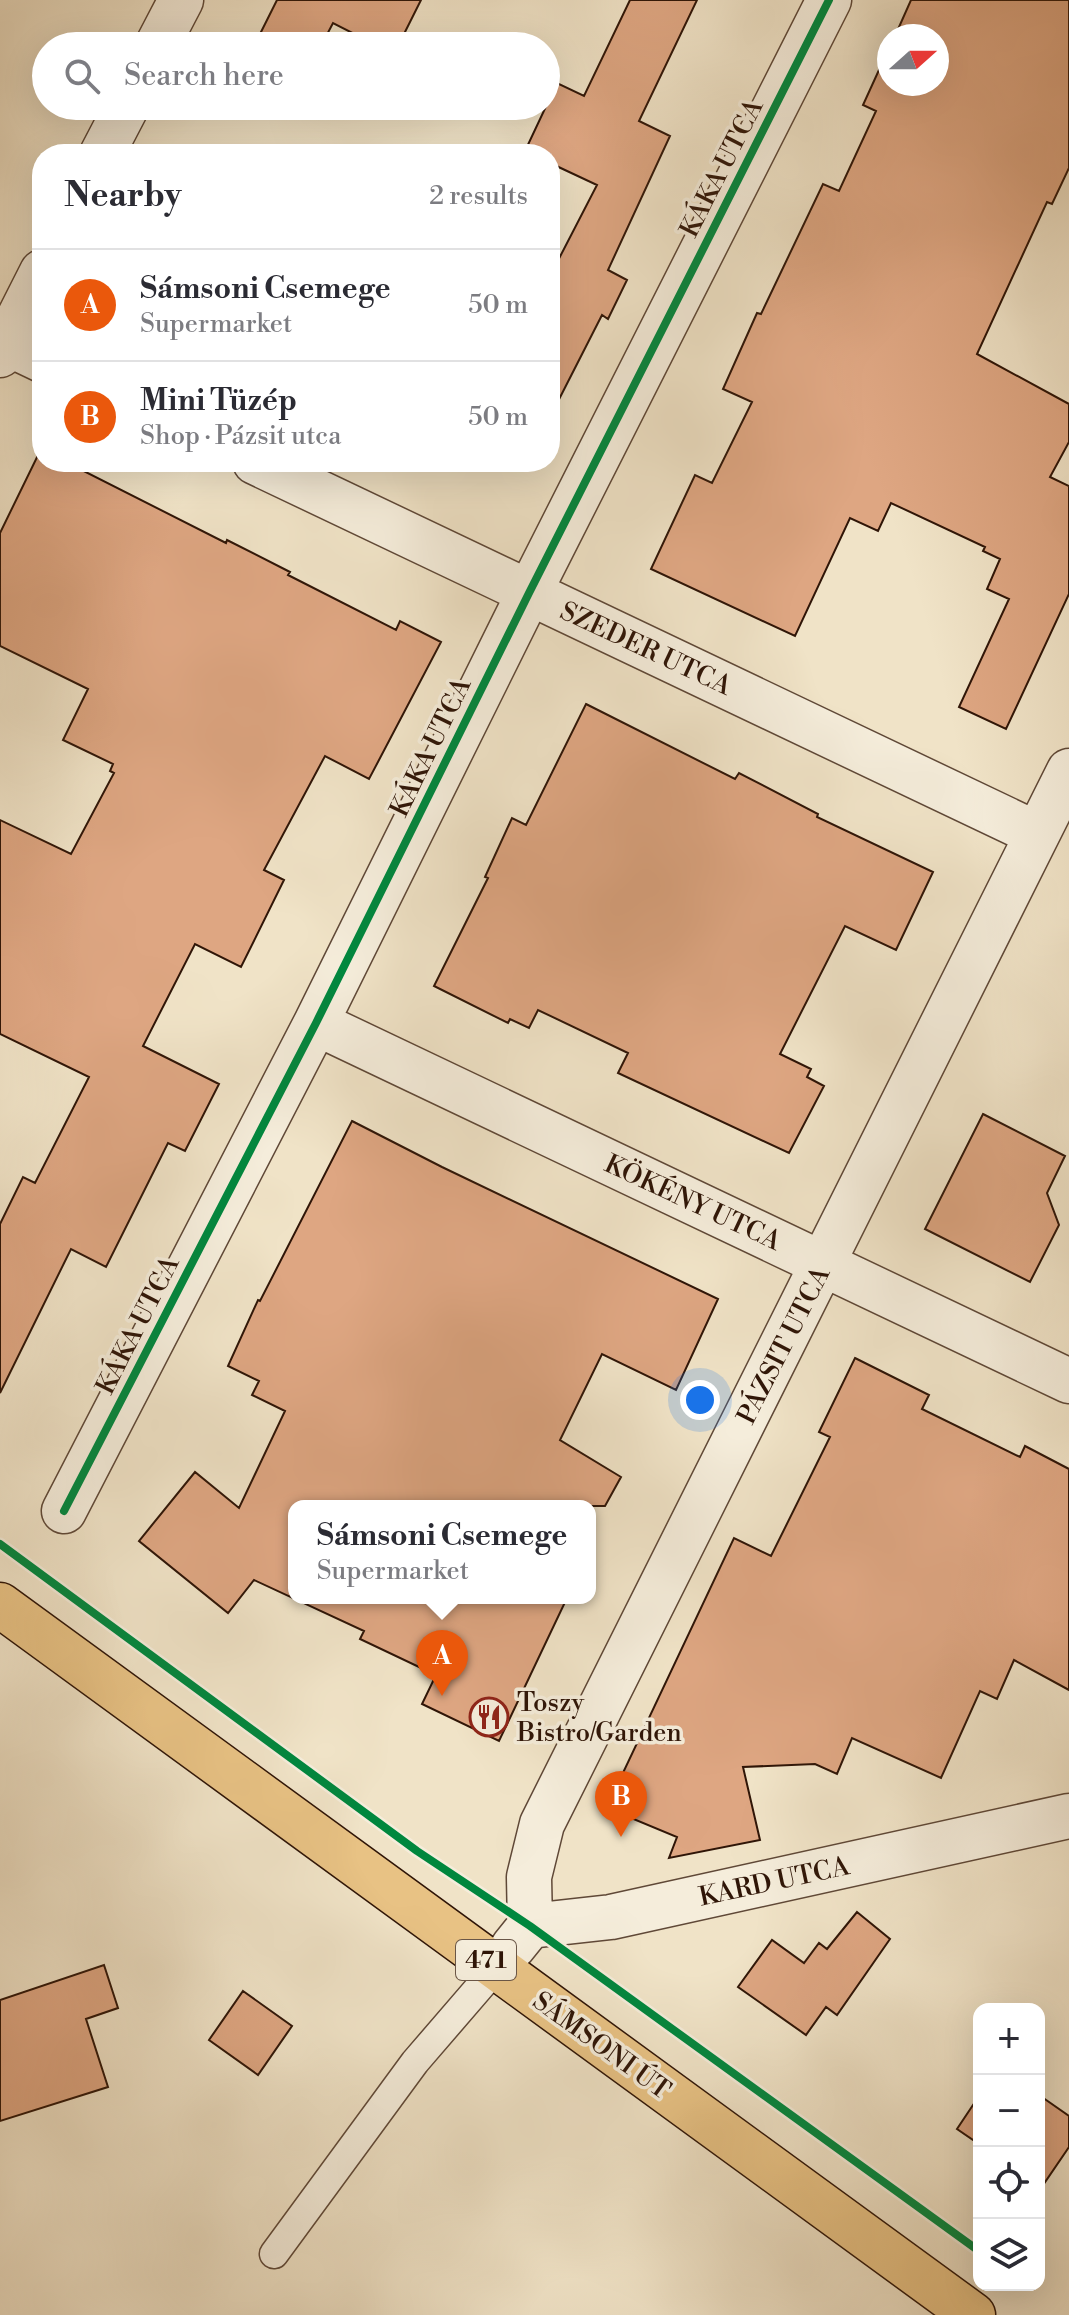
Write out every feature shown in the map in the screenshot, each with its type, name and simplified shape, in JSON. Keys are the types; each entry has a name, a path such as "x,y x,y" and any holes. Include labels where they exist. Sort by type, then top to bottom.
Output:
{"main road":[{"name":"SÁMSONI ÚT","path":"0,1605 973,2315"}],"street":[{"path":"164,32 181,0"},
{"name":"KÁKA UTCA","path":"64,1511 316,1023 829,0"},
{"path":"107,144 120,120"},
{"path":"12,349 32,298"},
{"name":"SZEDER UTCA","path":"276,472 1037,834"},
{"name":"PÁZSIT UTCA","path":"530,1926 529,1877 542,1824 1069,771"},
{"name":"KÖKÉNY UTCA","path":"316,1023 1069,1381"},
{"name":"KARD UTCA","path":"530,1926 611,1917 1069,1816"},
{"path":"496,1968 530,1926"}],"lane":[{"path":"274,2254 415,2062 496,1968"}],"building":[{"path":"277,0 421,0 405,32 351,32 333,23 328,32 261,32"},
{"path":"630,0 697,0 639,121 670,136 608,270 627,280 608,319 602,315 560,397 560,257 597,185 560,168 560,144 528,144 540,120 560,120 560,84 584,96"},
{"path":"911,0 1069,0 1069,168 1052,204 1047,202 977,354 1069,404 1069,442 1050,477 1069,486 1069,594 1006,729 959,707 1009,599 987,589 1000,559 983,551 985,547 891,503 878,531 850,518 795,636 651,569 695,475 712,483 752,402 723,389 757,313 761,314 823,184 839,191 876,111 863,105 877,74 877,96 949,96 949,24 900,24"},
{"path":"32,467 32,472 86,472 290,572 288,575 396,630 400,621 441,642 369,779 325,756 264,870 284,880 241,967 195,944 143,1046 219,1084 185,1151 168,1143 106,1267 71,1249 0,1393 0,1224 23,1177 35,1183 89,1077 0,1034 0,820 71,854 114,773 110,771 113,764 63,740 88,689 0,646 0,533"},
{"path":"586,704 735,779 739,773 818,814 817,817 933,872 896,950 845,926 780,1054 811,1069 807,1077 824,1086 789,1153 618,1073 628,1053 538,1010 529,1028 510,1019 508,1023 434,986 488,878 485,877 512,818 526,825"},
{"path":"983,1114 1065,1156 1047,1193 1059,1225 1030,1282 925,1229"},
{"path":"352,1121 718,1299 676,1390 602,1354 560,1440 621,1477 605,1506 596,1506 596,1500 288,1500 288,1596 254,1580 228,1613 139,1541 195,1472 239,1508 285,1411 252,1395 259,1381 228,1366"},
{"path":"855,1358 929,1395 922,1409 1020,1457 1025,1446 1069,1469 1069,1690 1014,1660 997,1699 980,1691 941,1778 852,1738 837,1774 815,1764 743,1767 760,1840 669,1858 677,1837 631,1818 637,1805 613,1794 734,1538 771,1556 830,1437 819,1432"},
{"path":"306,1604 564,1604 499,1741 422,1704 436,1675 360,1639 364,1631"},
{"path":"857,1912 890,1939 837,2015 826,2007 806,2035 738,1987 772,1940 804,1963 819,1943 827,1949"},
{"path":"104,1965 118,2008 86,2019 108,2087 0,2121 0,2000"},
{"path":"243,1991 292,2026 258,2075 209,2040"},
{"path":"1045,2099 1069,2116 1069,2147 1045,2182"},
{"path":"973,2105 973,2140 957,2129"}],"cycle path":[{"path":"64,1511 316,1023 829,0"},
{"path":"0,1544 417,1851 530,1926 973,2247"}],"place":[{"name":"Sámsoni Csemege","path":"442,1696"},
{"name":"Toszy Bistro/Garden","path":"489,1717"},
{"name":"Mini Tüzép","path":"621,1837"}]}
